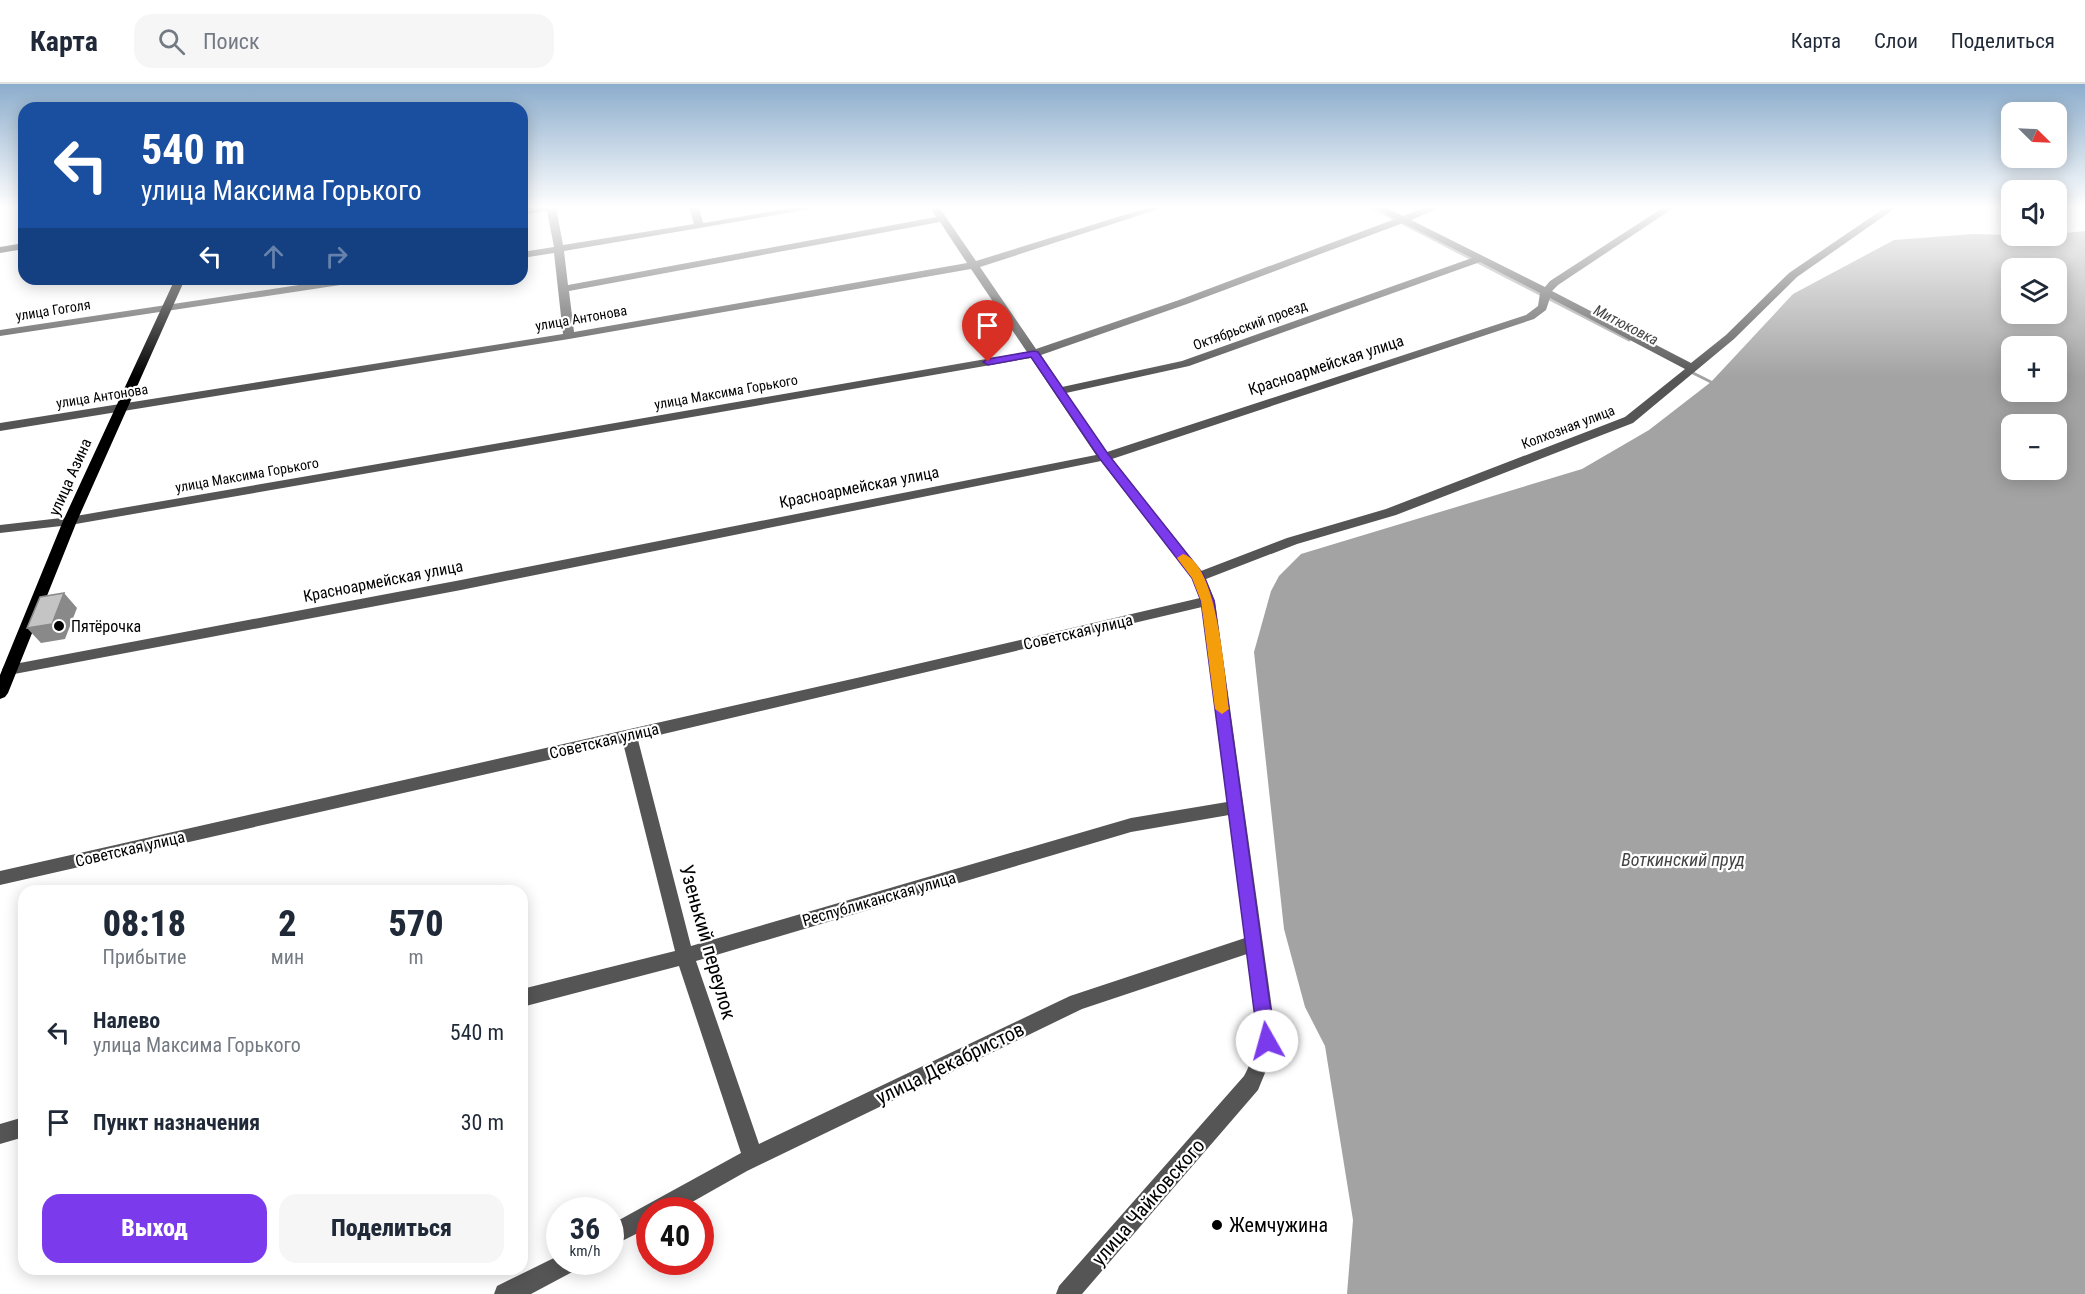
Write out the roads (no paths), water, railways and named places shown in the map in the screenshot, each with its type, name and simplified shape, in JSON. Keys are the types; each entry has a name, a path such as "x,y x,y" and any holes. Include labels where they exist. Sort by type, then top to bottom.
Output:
{"main road":[{"name":"улица Азина","path":"0,693 4,671 120,408 169,308 178,285"}],"street":[{"path":"561,263 569,336"},
{"path":"564,289 702,263"},
{"name":"улица Антонова","path":"0,427 569,336 979,263"},
{"name":"улица Максима Горького","path":"0,529 70,521 1034,354 1285,263"},
{"name":"Октябрьский проезд","path":"1059,391 1185,364 1466,263"},
{"path":"1491,263 1692,368"},
{"name":"Красноармейская улица","path":"4,671 473,583 1104,457 1530,317 1541,310 1546,303 1545,293 1554,283 1584,263"},
{"name":"Колхозная улица","path":"1198,577 1292,541 1390,512 1629,420 1730,337 1793,275 1809,263"},
{"name":"улица Чайковского","path":"974,265 1104,457 1198,577 1208,601 1267,1041 1264,1061 1251,1083 1067,1294"},
{"name":"улица Гоголя","path":"0,333 320,285"},
{"name":"Советская улица","path":"0,878 1208,601"},
{"name":"Узенький переулок","path":"629,735 685,956 753,1158"},
{"name":"Республиканская улица","path":"528,996 685,956 1131,825 1236,807"},
{"name":"улица Декабристов","path":"682,1197 753,1158 1077,1002 1254,943"},
{"path":"0,1134 18,1129"},
{"path":"505,1294 546,1274"}],"water":[{"name":"Воткинский пруд","path":"1850,263 2001,263 2001,324 2067,324 2067,263 2085,263 2085,1294 1347,1294 1353,1220 1325,1046 1305,1007 1284,929 1254,652 1271,591 1279,576 1301,554 1582,469 1649,430 1711,382 1793,294"}],"waterway":[{"name":"Митюковка","path":"1481,263 1629,340"},
{"name":"Митюковка","path":"1689,371 1711,382"}],"place":[{"name":"Пятёрочка","path":"59,626"},
{"name":"Жемчужина","path":"1217,1225"}]}
